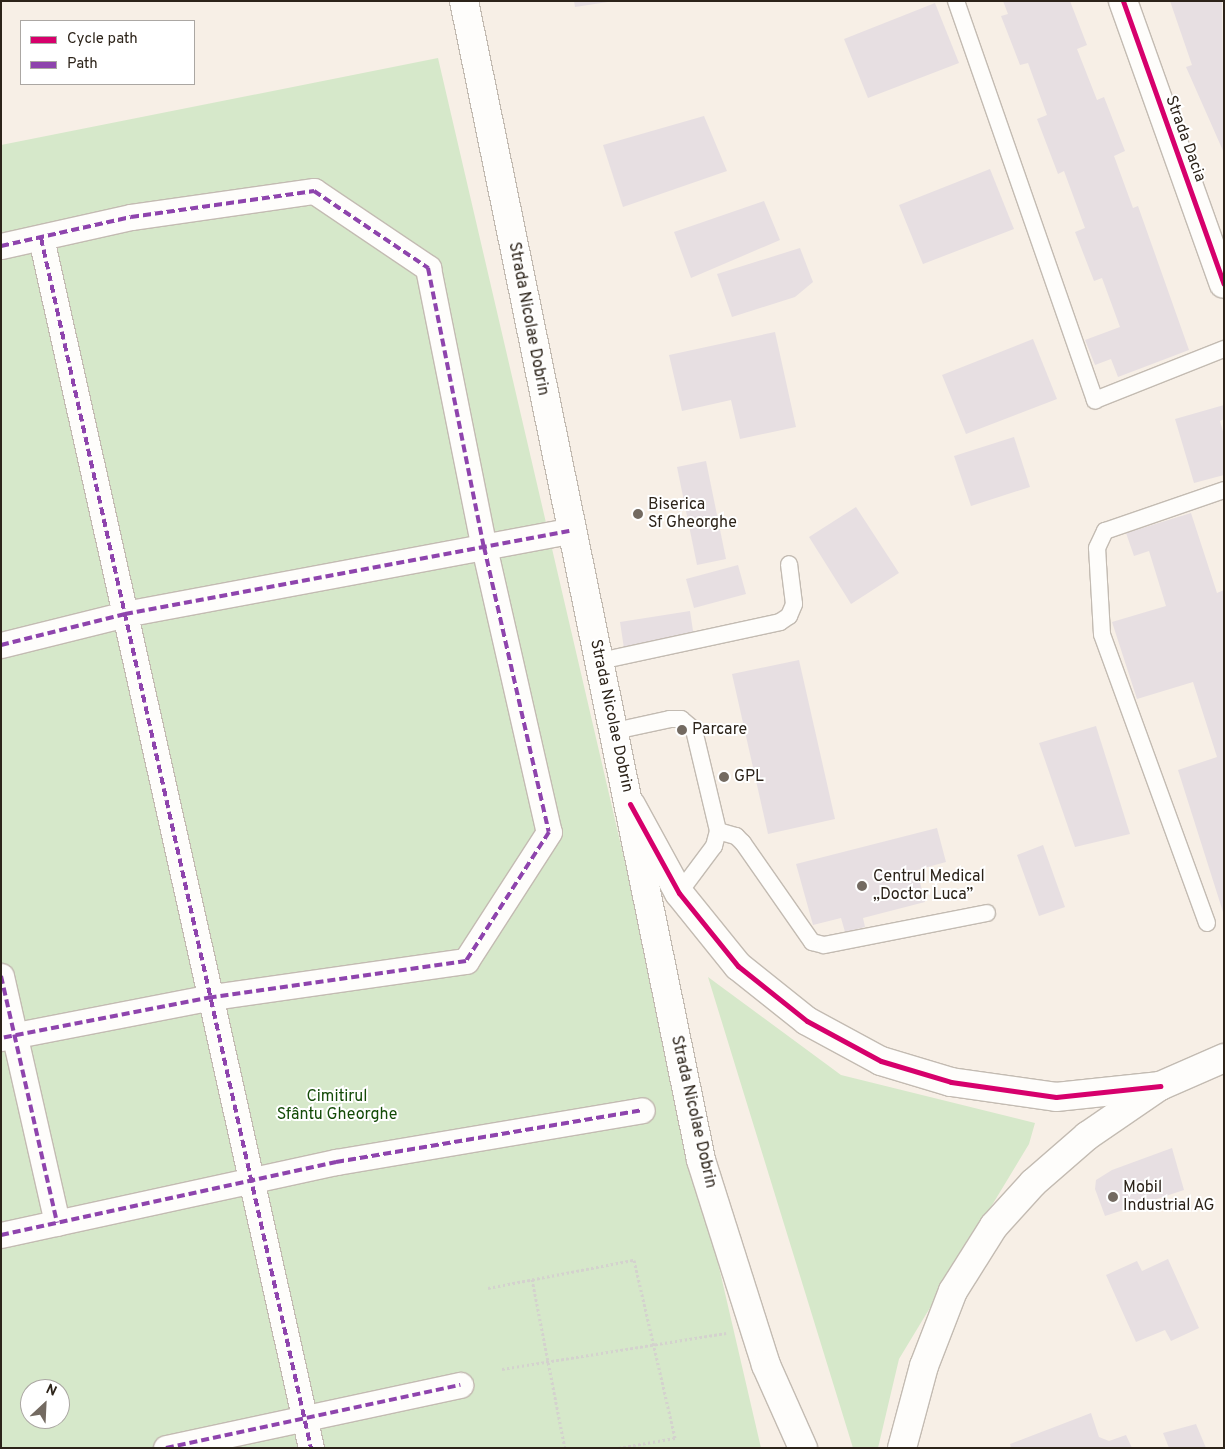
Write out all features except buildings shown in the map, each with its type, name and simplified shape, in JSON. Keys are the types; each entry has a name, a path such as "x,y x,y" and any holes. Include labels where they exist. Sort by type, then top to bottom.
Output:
{"main road":[{"name":"Strada Nicolae Dobrin","path":"464,1 570,531 630,804 700,1160 766,1365 803,1448"},
{"name":"Strada Dacia","path":"1123,1 1224,284"},
{"path":"630,804 680,893 738,966 807,1021 881,1061 951,1082 1048,1096 1160,1086"},
{"path":"902,1448 924,1366 953,1291 994,1226 1033,1183 1087,1136 1160,1086 1224,1058"}],"street":[{"path":"1,246 131,217 314,191 428,268 484,547 549,832 466,961 212,997 8,1037"},
{"path":"41,238 254,1180 311,1448"},
{"path":"1,645 125,614 570,531"},
{"path":"1,976 8,1037 58,1223"},
{"path":"1,1235 254,1180 642,1110"},
{"path":"166,1448 460,1386"}],"lane":[{"path":"956,1 1095,400 1224,349"},
{"path":"1207,923 1102,634 1097,548 1105,531 1224,490"},
{"path":"600,661 780,622 789,616 794,604 789,564"},
{"path":"615,731 670,718 681,719 694,730 718,831 714,846 680,893"},
{"path":"718,831 736,836 743,843 812,942 824,944 987,913"}],"path":[{"path":"488,1288 634,1260 675,1438 618,1448"},
{"path":"532,1279 565,1448"},
{"path":"502,1369 755,1329"}],"green space":[{"name":"Cimitirul Sfântu Gheorghe","path":"438,58 761,1448 1,1448 1,145"},
{"path":"708,977 841,1075 1035,1123 1029,1144 899,1359 878,1448 853,1448"}],"marked path":[{"path":"1,246 131,217 314,191 428,268 484,547 549,832 466,961 212,997 1,1038"},
{"path":"41,238 311,1448"},
{"path":"1,645 125,614 570,531"},
{"path":"1,976 57,1223"},
{"path":"1,1235 336,1162 642,1110"},
{"path":"166,1448 460,1385"}],"cycle path":[{"path":"1123,1 1224,284"},
{"path":"630,804 679,893 738,966 807,1021 881,1061 951,1082 1056,1097 1160,1086"}],"place":[{"name":"Biserica Sf Gheorghe","path":"638,514"},
{"name":"Parcare","path":"682,730"},
{"name":"GPL","path":"724,777"},
{"name":"Centrul Medical „Doctor Luca”","path":"862,886"},
{"name":"Mobil Industrial AG","path":"1113,1197"}]}
